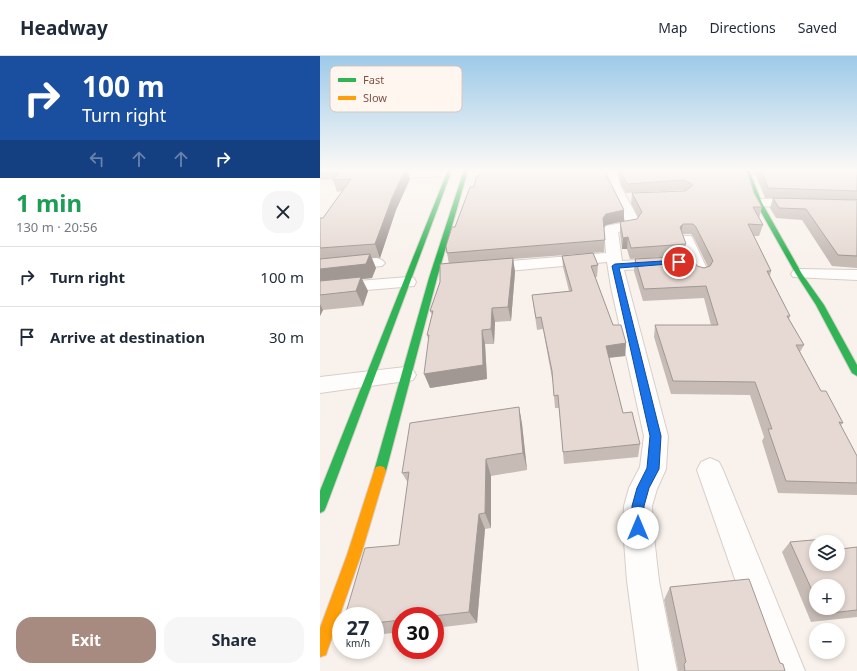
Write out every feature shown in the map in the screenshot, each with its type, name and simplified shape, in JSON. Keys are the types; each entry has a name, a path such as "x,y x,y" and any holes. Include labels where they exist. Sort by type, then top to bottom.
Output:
{"main road":[{"path":"320,507 368,378 408,282 439,199"},
{"path":"320,649 340,596 383,460 406,375 451,271 446,228 456,199"},
{"path":"757,199 799,274 820,305 857,373"}],"street":[{"path":"626,199 621,199 633,224 611,229 615,261 656,436 653,469 643,488 638,506 638,528 643,581 658,671"},
{"path":"759,203 813,204"},
{"path":"451,271 615,261 698,267 686,239"},
{"path":"320,267 377,262"},
{"path":"799,274 857,275"},
{"path":"320,289 408,282"},
{"path":"320,385 368,378 406,375"},
{"path":"710,470 786,671"}],"building":[{"path":"337,199 392,199 375,244 320,248 320,218 323,218"},
{"path":"466,199 618,199 624,210 606,214 603,218 605,240 447,253 446,246 452,227 455,227"},
{"path":"635,199 757,199 762,207 753,207 763,225 748,224 771,271 767,271 790,316 787,316 804,345 796,345 821,391 826,391 843,423 839,422 857,456 857,483 786,481 768,429 772,429 755,382 673,381 655,325 718,325 706,286 644,289 635,259 691,256 697,266 704,268 710,266 713,261 696,227 693,224 683,224 680,227 686,244 631,248 628,237 623,238 620,222 637,219 642,212"},
{"path":"773,199 857,199 857,256 838,255 806,209 779,208"},
{"path":"593,253 598,265 591,266 613,325 621,325 626,343 606,346 623,413 632,412 640,444 563,452 558,395 554,396 552,371 541,317 536,318 532,295 572,291 562,256"},
{"path":"370,254 366,264 320,269 320,259"},
{"path":"513,258 508,307 492,308 491,329 482,330 483,365 424,374 429,335 427,335 433,311 430,311 440,282 440,264"},
{"path":"361,277 356,291 320,295 320,281"},
{"path":"519,407 523,453 486,459 485,513 479,514 469,612 444,615 444,607 392,607 392,621 384,622 384,607 348,607 365,548 399,545 409,472 402,473 410,423"},
{"path":"809,540 809,571 845,571 845,548 857,547 857,610 845,611 845,579 809,579 809,584 790,542"},
{"path":"749,579 780,663 783,664 785,671 685,671 684,664 686,662 670,587"}],"traffic: fast":[{"path":"320,507 439,199"},
{"path":"380,471 433,278 457,199"},
{"path":"757,199 799,274 820,305 857,373"}],"traffic: slow":[{"path":"320,649 354,555 380,471"}],"route":[{"path":"638,528 638,506 643,488 653,469 656,436 615,266 679,262"}]}
